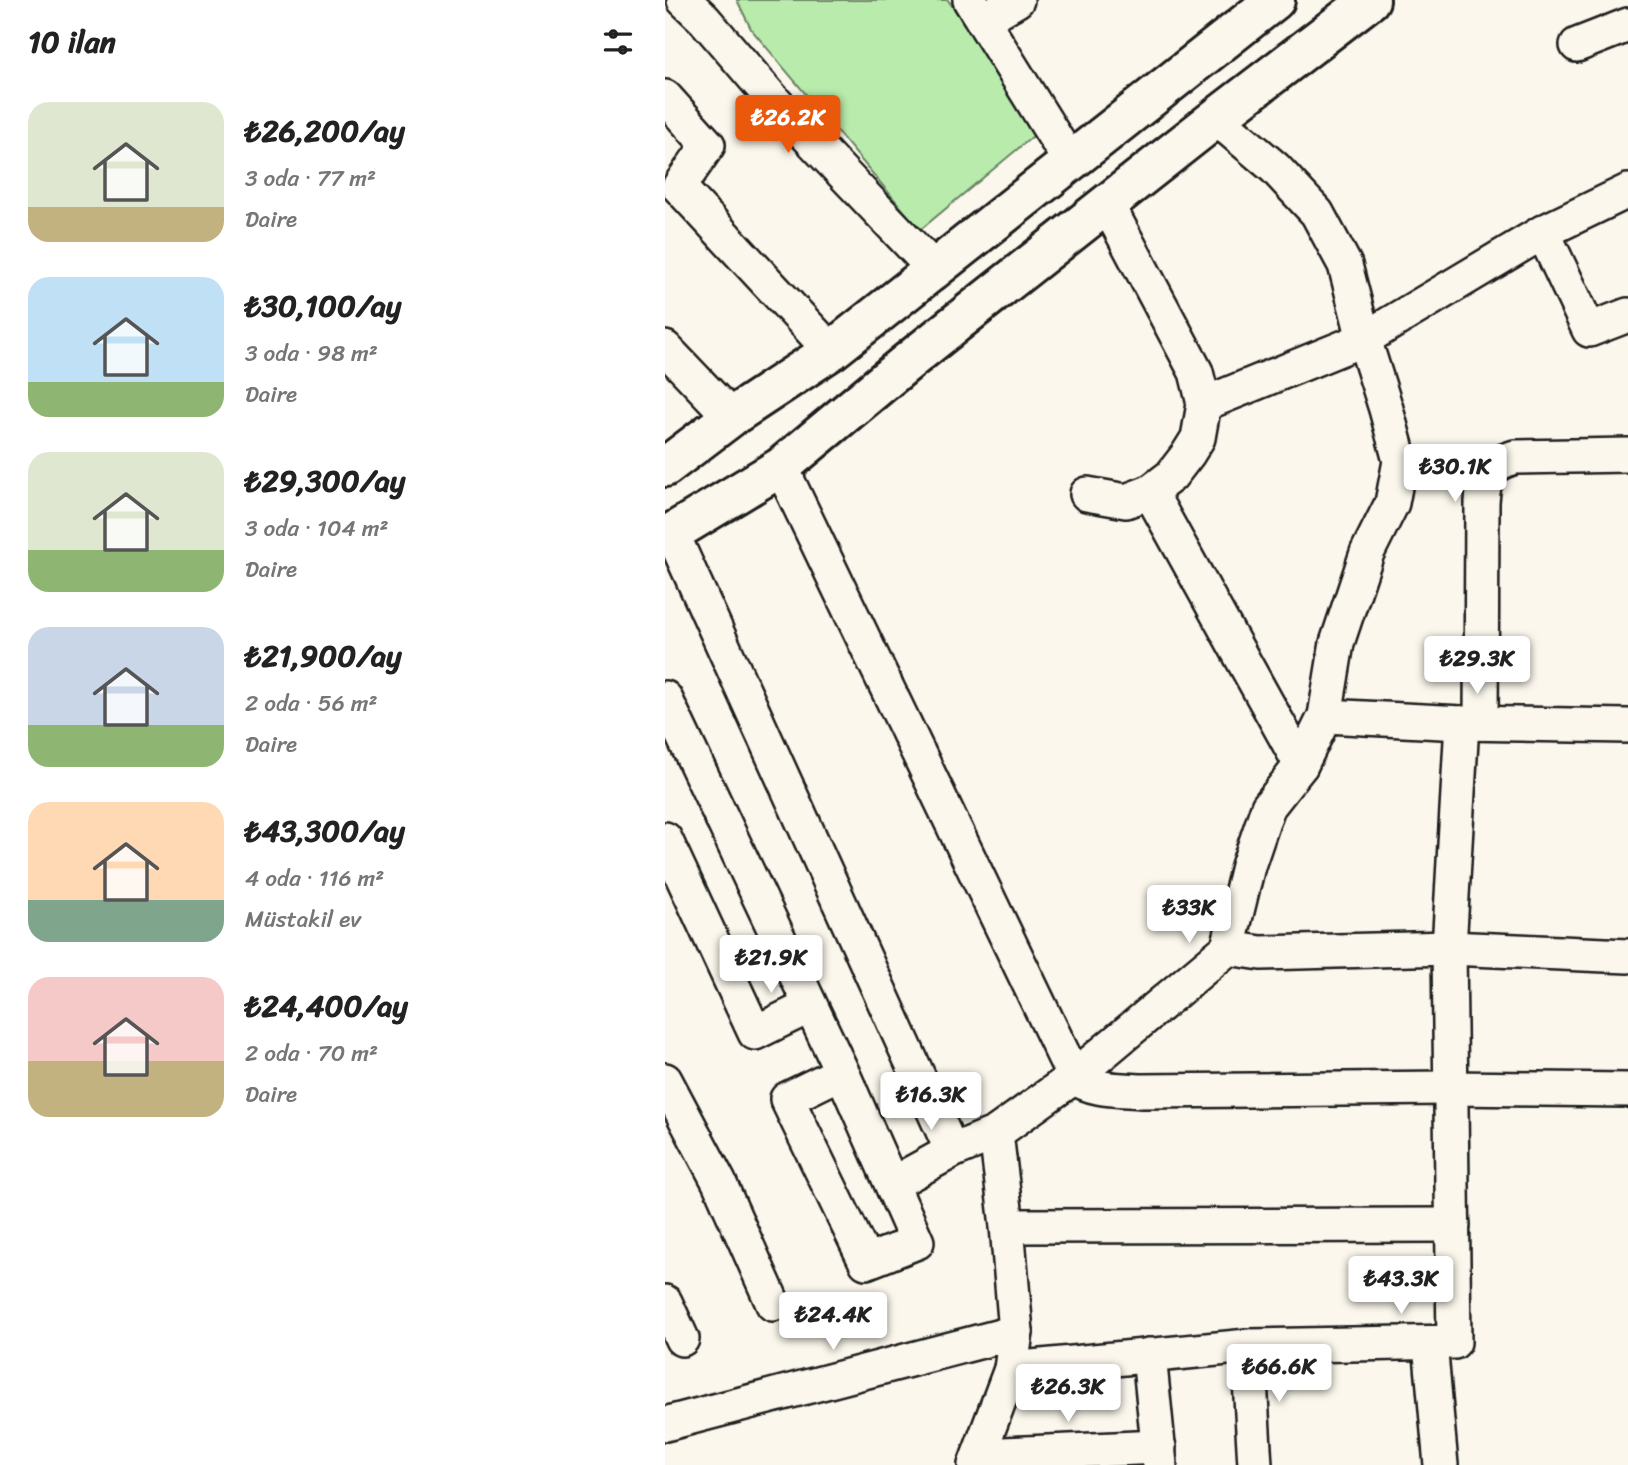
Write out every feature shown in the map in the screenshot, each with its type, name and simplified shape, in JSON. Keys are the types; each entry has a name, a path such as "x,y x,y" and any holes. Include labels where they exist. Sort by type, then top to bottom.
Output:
{"main road":[{"path":"665,467 731,417 831,351 1275,0"},
{"path":"669,535 781,467 905,364 1370,0"}],"street":[{"path":"684,0 704,19 776,103 934,269"},
{"path":"1017,0 977,10 1071,163"},
{"path":"1619,0 1628,18"},
{"path":"1577,45 1628,25"},
{"path":"665,97 708,145 679,187 831,351"},
{"path":"892,1184 952,1151 996,1133 1074,1077 1229,948 1248,866 1268,807 1301,765 1325,716 1337,643 1367,553 1392,503 1401,461 1345,265 1317,213 1275,168 1216,118"},
{"path":"1204,404 1364,339 1543,232 1627,195"},
{"path":"1087,494 1126,501 1150,492 1171,476 1198,438 1204,404 1196,372 1107,204"},
{"path":"1543,232 1589,330 1628,315"},
{"path":"665,348 731,417"},
{"path":"1011,1369 1248,1346 1454,1342 1450,948 1471,723 1484,482 1491,470 1502,461 1515,457 1628,455"},
{"path":"781,467 1074,1077 1096,1087 1142,1091 1450,1088 1628,1090"},
{"path":"1150,492 1301,765"},
{"path":"669,535 952,1151"},
{"path":"665,698 842,1072 917,1241 866,1262 787,1099 842,1072"},
{"path":"1325,716 1471,723 1628,726"},
{"path":"665,839 755,1033 810,1006"},
{"path":"1229,948 1261,953 1450,948 1628,956"},
{"path":"665,1080 719,1182 773,1304"},
{"path":"996,1133 1016,1332 1011,1369 975,1462 1160,1456 1149,1355"},
{"path":"1007,1226 1453,1225"},
{"path":"665,1301 682,1339"},
{"path":"666,1423 1016,1332"},
{"path":"1430,1343 1441,1465"},
{"path":"1248,1346 1255,1465"}],"green space":[{"path":"737,0 948,0 1038,132 920,230 751,29"}]}
